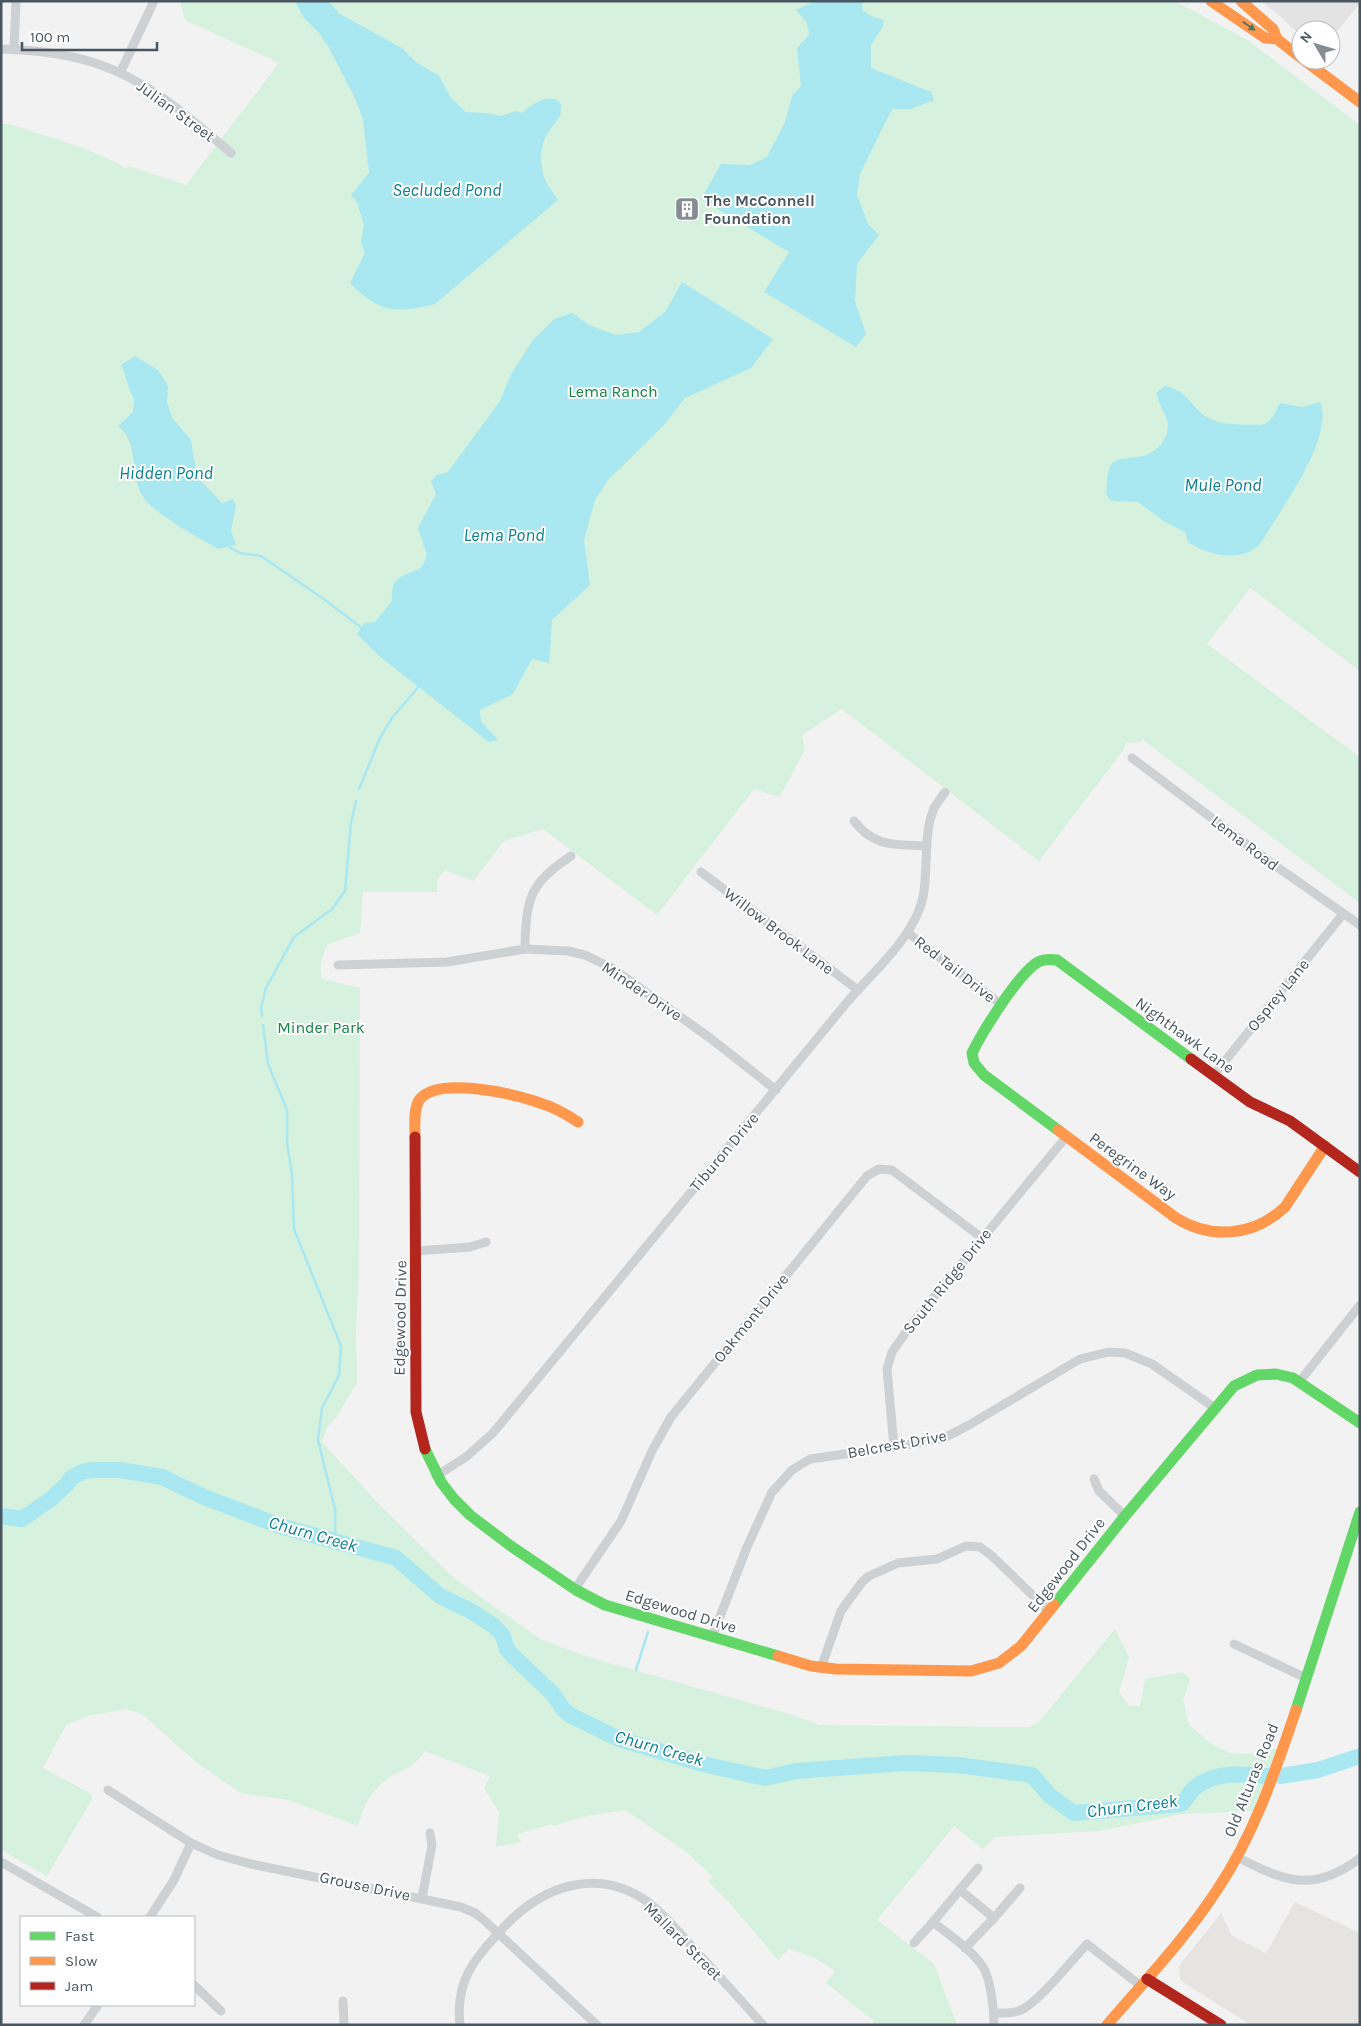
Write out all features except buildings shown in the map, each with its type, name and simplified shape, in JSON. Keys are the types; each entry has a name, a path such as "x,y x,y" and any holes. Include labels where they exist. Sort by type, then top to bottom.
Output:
{"street":[{"path":"14,50 16,1"},
{"path":"120,73 154,1"},
{"path":"1211,1 1265,38 1276,39"},
{"path":"1241,1 1272,29 1276,39 1291,50"},
{"name":"Julian Street","path":"1,49 66,55 96,63 120,73 163,98 231,153"},
{"path":"1317,70 1360,102"},
{"name":"Lema Road","path":"1132,758 1270,862 1360,926"},
{"name":"Tiburon Drive","path":"436,1476 471,1453 493,1434 858,990 908,932 917,916 922,899 928,828 932,814 944,792"},
{"path":"854,821 866,835 878,842 927,846"},
{"path":"525,949 529,906 537,884 550,870 571,856"},
{"name":"Willow Brook Lane","path":"701,872 858,990"},
{"name":"Osprey Lane","path":"1213,1076 1343,914"},
{"name":"Red Tail Drive","path":"908,932 1002,1005"},
{"name":"Minder Drive","path":"338,965 446,962 525,949 568,951 585,955 612,968 702,1032 776,1090"},
{"name":"Nighthawk Lane","path":"1002,1005 1037,963 1045,959 1057,960 1250,1102 1290,1121 1360,1172"},
{"name":"Peregrine Way","path":"1002,1005 974,1049 972,1058 984,1075 1180,1220 1202,1230 1220,1233 1240,1232 1257,1226 1277,1215 1285,1207 1326,1146"},
{"name":"Edgewood Drive","path":"578,1122 547,1105 510,1094 449,1089 433,1090 424,1095 418,1102 416,1114 416,1412 421,1440 436,1476 449,1495 474,1519 575,1589 605,1605 821,1668 925,1671 979,1670 999,1663 1013,1654 1050,1612 1125,1516 1234,1386 1253,1376 1276,1374 1300,1381 1360,1423"},
{"name":"South Ridge Drive","path":"894,1448 886,1376 892,1352 911,1325 1066,1137"},
{"name":"Oakmont Drive","path":"575,1589 621,1520 652,1451 672,1417 867,1176 879,1169 892,1170 982,1238"},
{"path":"416,1251 470,1247 486,1242"},
{"path":"1300,1381 1360,1305"},
{"name":"Belcrest Drive","path":"712,1637 758,1521 772,1492 798,1465 816,1458 894,1448 934,1440 952,1434 1080,1359 1109,1352 1132,1355 1152,1364 1214,1408"},
{"path":"1094,1479 1099,1491 1125,1516"},
{"name":"Old Alturas Road","path":"1107,2025 1175,1948 1214,1896 1237,1857 1259,1813 1283,1748 1360,1512"},
{"path":"821,1668 841,1611 862,1582 869,1576 898,1563 937,1559 966,1546 980,1547 992,1556 1050,1612"},
{"path":"1234,1644 1306,1678"},
{"name":"Grouse Drive","path":"108,1790 191,1843 218,1855 422,1898 468,1910 480,1917 498,1933 597,2025"},
{"path":"422,1898 432,1845 430,1833"},
{"path":"151,1916 174,1880 191,1843"},
{"path":"1237,1857 1273,1875 1289,1879 1308,1880 1333,1875 1360,1858"},
{"path":"1,1862 95,1916"},
{"path":"914,1943 978,1868"},
{"name":"Mallard Street","path":"460,2025 459,1997 464,1978 476,1959 498,1933 528,1904 555,1890 591,1884 624,1889 656,1909 763,2025"},
{"path":"965,1948 1020,1888"},
{"path":"960,1890 994,1918"},
{"path":"933,1922 965,1948 983,1967 988,1979 994,2013 994,2025"},
{"path":"994,2013 1022,2010 1051,1984 1087,1944 1144,1982 1221,2025"},
{"path":"195,1986 222,2011"},
{"path":"343,2001 344,2025"},
{"path":"84,2025 97,2006"}],"shaded area":[{"path":"1260,1 1360,1 1341,27 1341,20 1291,20 1291,27"},
{"path":"1295,1902 1360,1933 1360,2013 1358,2018 1360,2019 1360,2025 1251,2025 1180,1979 1179,1966 1221,1913 1232,1936 1266,1953"}],"green space":[{"path":"180,1 1175,1 1247,40 1360,125 1360,671 1250,588 1207,644 1360,757 1360,903 1143,740 1141,742 1126,743 1124,749 1039,861 842,709 802,735 805,749 780,797 754,789 657,915 543,829 504,841 473,881 445,870 437,880 437,892 363,892 360,933 328,944 322,961 322,979 360,988 357,1382 336,1418 327,1427 322,1442 378,1503 454,1578 542,1640 595,1659 789,1714 820,1725 1029,1727 1039,1722 1115,1629 1129,1657 1119,1692 1129,1706 1140,1706 1145,1679 1182,1672 1190,1679 1183,1700 1189,1725 1213,1745 1230,1753 1255,1754 1277,1748 1253,1811 1183,1814 1099,1831 995,1837 983,1849 954,1826 877,1920 934,1964 957,2025 872,2025 874,2021 826,1983 835,1971 815,1958 789,1949 778,1960 727,1900 708,1881 713,1877 688,1853 625,1810 587,1816 517,1834 521,1842 496,1847 499,1812 484,1788 490,1776 424,1751 413,1764 387,1779 376,1789 362,1812 358,1826 288,1800 241,1793 197,1763 142,1714 126,1709 88,1716 66,1725 43,1768 90,1793 92,1799 47,1876 1,1850 1,124 10,124 69,143 98,154 126,168 128,166 186,185 279,63 185,20"}],"water":[{"name":"Secluded Pond","path":"295,1 328,1 340,14 402,48 416,62 439,76 451,98 466,112 501,116 516,111 522,113 541,100 546,99 557,100 561,104 559,116 545,137 541,159 543,174 558,200 435,304 398,310 389,308 370,300 350,283 365,253 361,242 364,225 357,202 351,195 369,173 363,119 355,98 328,46 319,33 304,18"},
{"path":"815,1 863,1 862,10 873,17 884,20 882,28 871,45 871,68 931,92 934,100 911,109 892,109 860,174 857,195 868,224 879,235 857,264 855,301 866,334 856,347 764,292 789,252 701,199 721,164 750,165 767,157 785,122 792,96 801,86 797,48 809,35 807,23 796,10"},
{"name":"Lema Pond","path":"682,282 773,339 751,368 685,398 665,424 608,480 595,500 584,540 590,585 552,620 549,663 532,659 513,694 480,710 481,721 498,740 489,742 379,656 357,634 364,623 375,622 392,601 393,586 396,581 422,567 427,555 418,528 436,494 431,481 437,475 448,472 500,401 511,374 533,340 554,319 572,313 589,325 616,335 639,332 665,312"},
{"name":"Hidden Pond","path":"135,356 158,370 168,386 167,403 173,419 191,440 196,471 201,481 222,503 233,499 236,506 231,531 236,545 218,549 167,518 143,497 136,479 129,441 125,433 118,426 133,412 134,398 121,365"},
{"name":"Mule Pond","path":"1165,386 1180,392 1204,415 1228,424 1261,425 1271,419 1280,403 1302,407 1320,402 1323,417 1320,434 1313,453 1292,493 1262,541 1246,553 1237,555 1216,554 1196,547 1188,542 1185,532 1165,522 1138,502 1110,500 1106,494 1109,469 1114,461 1145,455 1154,451 1161,444 1168,427 1157,392"}],"waterway":[{"path":"229,547 240,553 261,556 362,628"},
{"path":"359,789 380,738 392,718 420,685"},
{"path":"262,1016 261,1008 266,988 294,937 332,909 345,891 351,823 356,801"},
{"path":"263,1025 268,1064 287,1110 287,1142 292,1175 294,1229 341,1346 339,1375 322,1408 318,1440 335,1509 335,1541"},
{"name":"Churn Creek","path":"1,1516 22,1519 51,1499 71,1478 82,1472 91,1470 120,1470 162,1477 204,1497 280,1526 396,1558 440,1596 471,1611 494,1626 503,1636 507,1649 512,1655 553,1694 564,1710 570,1715 619,1739 703,1764 765,1778 796,1771 905,1763 958,1765 1032,1775 1050,1796 1074,1813 1181,1804 1195,1788 1213,1778 1231,1775 1267,1776"},
{"path":"636,1670 648,1632"},
{"name":"Churn Creek","path":"1281,1776 1318,1770 1360,1756"}],"traffic: fast":[{"path":"1058,1130 984,1075 974,1063 972,1053 1011,990 1030,968 1038,962 1057,960 1191,1059"},
{"path":"1054,1605 1125,1516 1234,1386 1257,1375 1276,1374 1293,1378 1360,1423"},
{"path":"425,1449 441,1482 470,1515 508,1544 576,1590 605,1605 778,1656"},
{"path":"1296,1710 1360,1512"}],"traffic: slow":[{"path":"1211,1 1265,38 1277,39 1291,50"},
{"path":"1241,1 1273,29 1277,39"},
{"path":"1317,70 1360,102"},
{"path":"415,1137 416,1107 420,1099 430,1092 443,1089 478,1089 514,1095 550,1107 578,1122"},
{"path":"1058,1130 1176,1218 1204,1230 1218,1232 1246,1229 1273,1217 1285,1207 1325,1146"},
{"path":"778,1656 811,1666 836,1669 971,1671 999,1663 1021,1646 1054,1605"},
{"path":"1107,2025 1192,1926 1230,1869 1263,1803 1296,1710"}],"traffic: jam":[{"path":"1191,1059 1250,1102 1290,1121 1360,1172"},
{"path":"415,1137 416,1412 425,1449"},
{"path":"1147,1979 1221,2025"}],"place":[{"name":"The McConnell Foundation","path":"687,209"}],"park label":[{"name":"Lema Ranch","path":"613,391"},
{"name":"Minder Park","path":"321,1027"}]}
